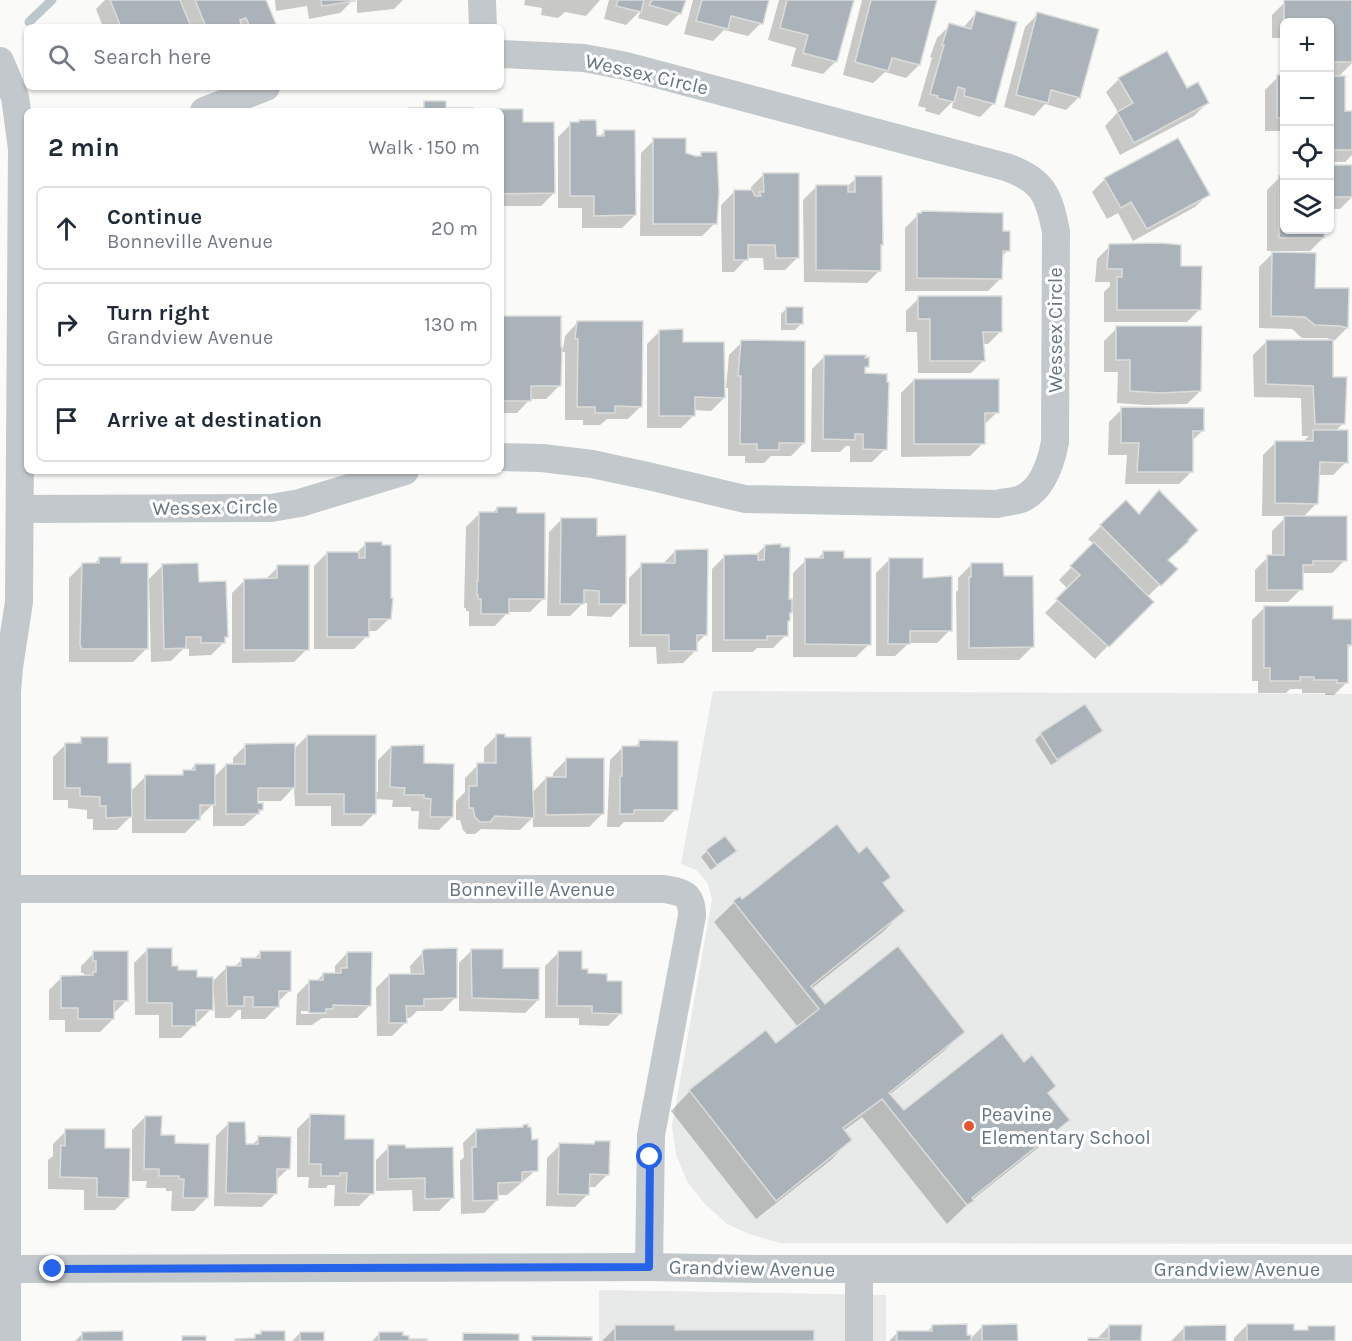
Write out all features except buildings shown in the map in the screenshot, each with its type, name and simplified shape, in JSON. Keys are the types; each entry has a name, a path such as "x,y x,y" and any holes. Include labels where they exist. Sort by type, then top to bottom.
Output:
{"street":[{"path":"483,0 483,24"},
{"name":"Wessex Circle","path":"504,54 584,58 627,66 1025,174 1041,188 1051,208 1056,232 1056,256 1055,442 1051,463 1039,485 1022,498 997,504 745,499 592,464 542,458 504,457"},
{"path":"0,61 15,97 24,144"},
{"path":"212,108 258,90"},
{"path":"7,1341 3,889 7,692 19,602 24,221"},
{"name":"Wessex Circle","path":"20,509 271,508 300,503 395,474"},
{"name":"Bonneville Avenue","path":"3,889 664,889 680,892 687,897 692,906 692,916 651,1135 649,1267"},
{"name":"Grandview Avenue","path":"7,1269 649,1267 1352,1269"},
{"path":"859,1269 859,1341"}],"shaded area":[{"path":"713,691 1352,694 1352,1244 780,1243 749,1234 727,1224 705,1204 688,1183 676,1155 672,1126 712,899 707,882 696,870 681,864"},
{"path":"599,1290 886,1295 886,1341 599,1341"}],"waterway":[{"path":"29,22 52,0"}],"place":[{"name":"Peavine Elementary School","path":"969,1126"}],"route":[{"path":"53,1269 649,1267 650,1157"}]}
